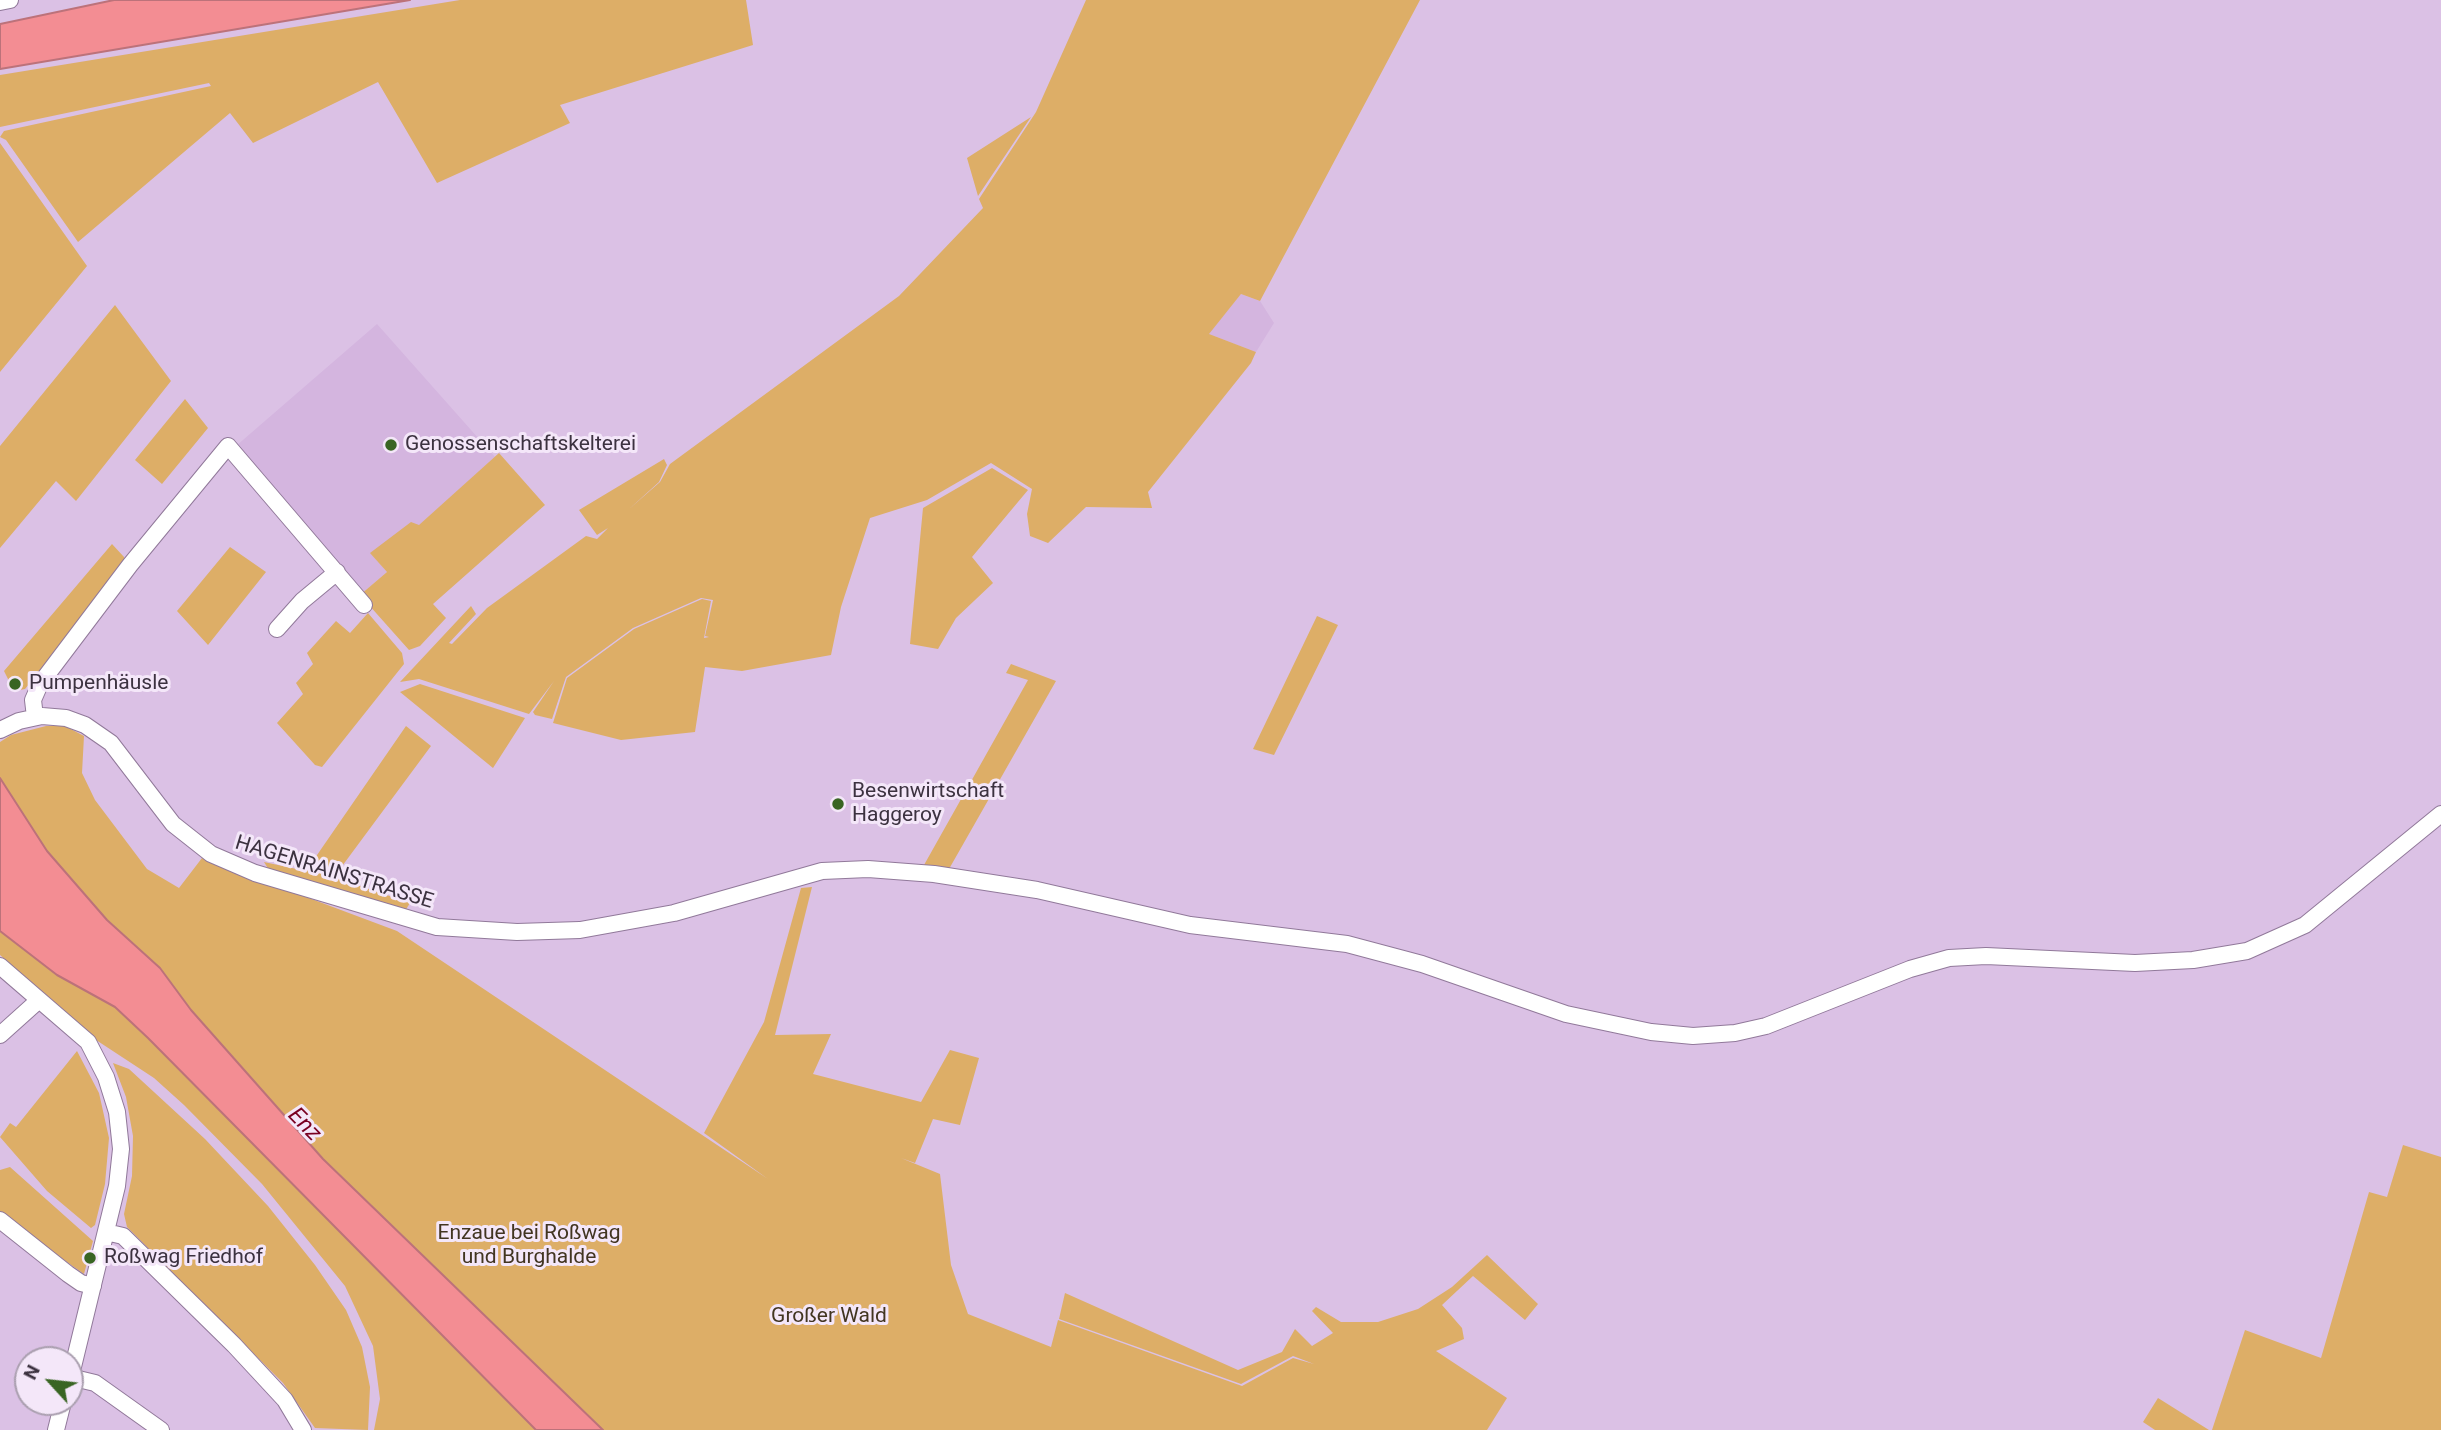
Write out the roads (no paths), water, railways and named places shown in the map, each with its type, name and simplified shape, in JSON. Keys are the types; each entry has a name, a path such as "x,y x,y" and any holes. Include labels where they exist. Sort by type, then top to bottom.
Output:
{"street":[{"path":"0,2 10,0"},
{"path":"0,730 35,717 33,700 40,684 130,565 228,446 364,605"},
{"path":"277,629 302,601 337,572"},
{"name":"HAGENRAINSTRASSE","path":"35,717 66,718 91,727 106,738 173,824 195,843 222,860 329,897 437,927 517,932 590,929 674,913 822,871 868,869 934,874 1026,887 1190,925 1329,940 1404,959 1583,1019 1661,1033 1712,1035 1782,1020 1910,969 1949,958 1986,956 2091,962 2160,962 2210,958 2255,948 2291,933 2318,916 2441,814"},
{"path":"0,966 88,1042 114,1100 120,1137 120,1162 78,1346"},
{"path":"0,1035 39,1000"},
{"path":"0,1220 68,1274 81,1283 93,1286"},
{"path":"106,1232 122,1236 234,1345 285,1400 303,1430"},
{"path":"84,1381 94,1383 161,1430"}],"place":[{"name":"Genossenschaftskelterei","path":"391,445"},
{"name":"Pumpenhäusle","path":"15,684"},
{"name":"Besenwirtschaft Haggeroy","path":"838,804"},
{"name":"Roßwag Friedhof","path":"90,1258"}],"water label":[{"name":"Enz","path":"304,1125"}],"park label":[{"name":"Enzaue bei Roßwag und Burghalde","path":"529,1246"},
{"name":"Großer Wald","path":"829,1317"}]}
